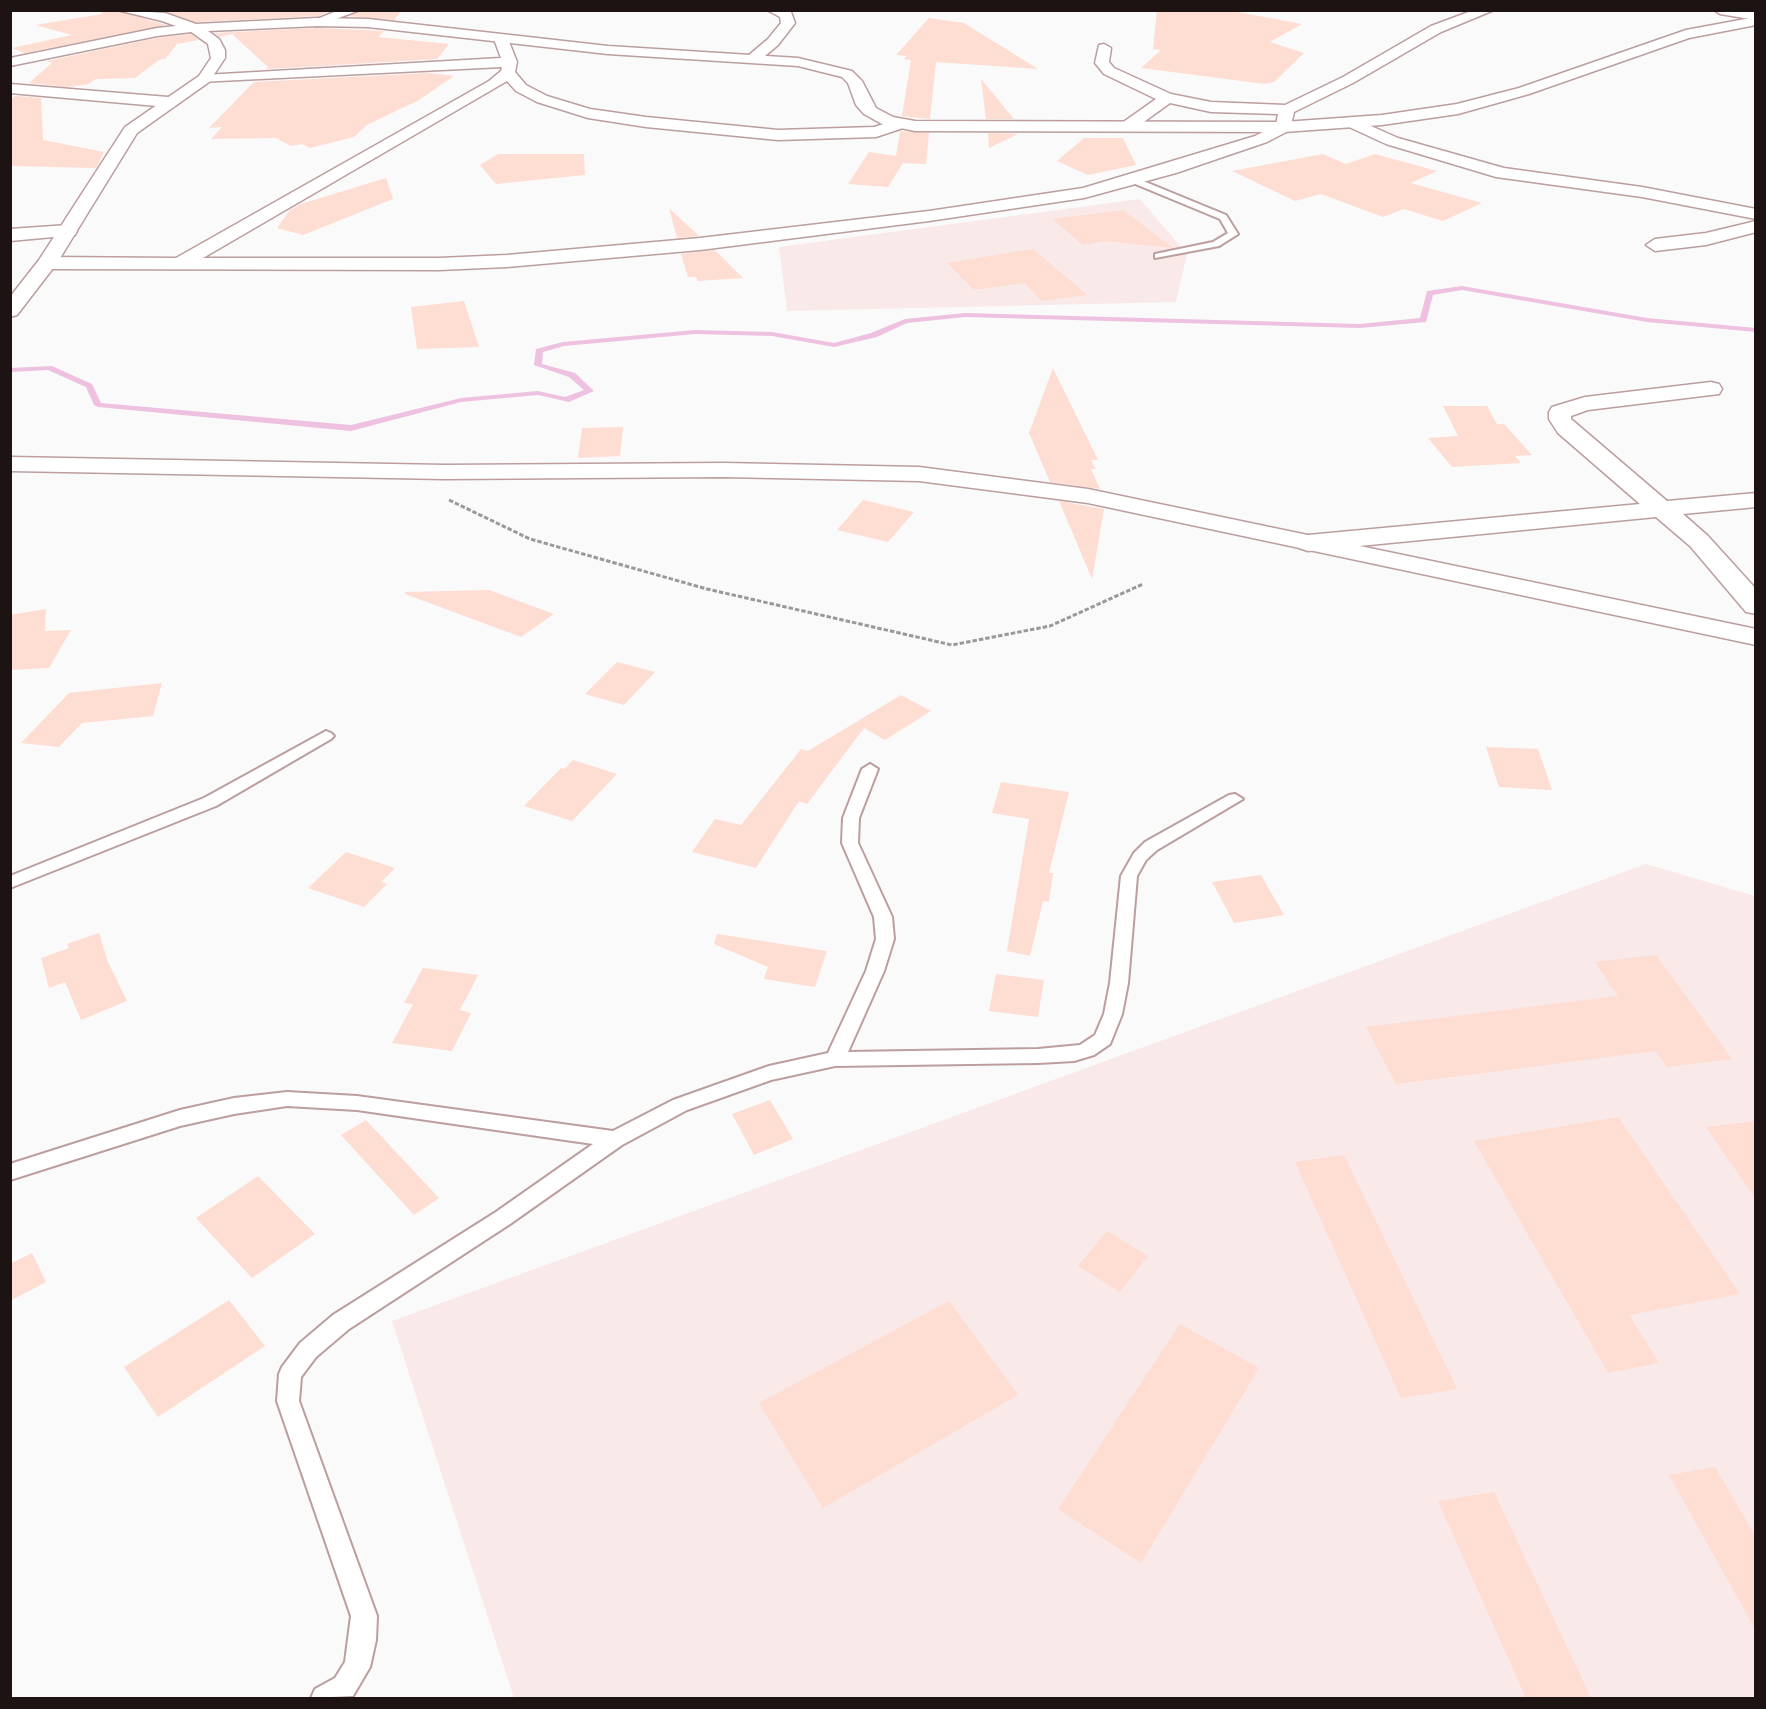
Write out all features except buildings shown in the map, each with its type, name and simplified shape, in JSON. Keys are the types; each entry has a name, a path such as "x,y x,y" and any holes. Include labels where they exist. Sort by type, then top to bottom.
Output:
{"street":[{"path":"10,310 47,263 131,130 168,102 204,80 213,67 218,50 214,42 195,28 165,17 123,10"},
{"path":"317,22 354,10"},
{"path":"753,58 773,42 788,23 786,15 773,10"},
{"path":"47,263 439,264 593,254 700,244 996,207 1084,193 1253,142 1285,118 1436,29 1488,10"},
{"path":"1720,10 1755,16"},
{"path":"1104,48 1102,63 1109,71 1167,98 1285,118 1353,123 1436,113 1479,104 1542,85 1686,34 1755,21"},
{"path":"10,62 157,32 195,28 317,22 395,25 608,50 753,58 814,64 848,74 855,81 864,105 870,111 888,122 900,124 960,128 1128,126 1285,118"},
{"path":"501,39 509,68 521,88 542,99 588,113 778,135 876,132 900,124"},
{"path":"204,80 509,68"},
{"path":"180,263 456,108 509,68"},
{"path":"10,88 168,102"},
{"path":"1128,126 1167,98"},
{"path":"1353,123 1392,141 1502,173 1642,192 1755,214"},
{"path":"1655,245 1706,239 1755,226"},
{"path":"10,236 68,231"},
{"path":"1711,389 1585,404 1560,412 1560,419 1566,428 1663,509 1720,562 1755,606"},
{"path":"10,464 445,472 724,470 892,472 1088,496 1755,638"},
{"path":"1308,543 1755,500"}],"lane":[{"path":"1131,179 1223,217 1233,234 1216,244 1158,256"},
{"path":"10,883 210,802 326,736"},
{"path":"836,1059 875,971 885,939 883,918 850,843 851,818 870,769"},
{"path":"324,1698 344,1687 357,1667 363,1640 364,1616 326,1500 288,1401 290,1374 308,1350 341,1322 503,1218 615,1139 680,1105 769,1073 836,1059 1038,1056 1074,1054 1087,1050 1103,1038 1113,1014 1119,983 1129,876 1134,867 1151,846 1234,800"},
{"path":"10,1172 180,1118 234,1106 287,1099 357,1103 615,1139"}],"path":[{"path":"445,472 449,500 530,539 707,589 952,645 1050,626 1143,584"}],"shaded area":[{"path":"1140,199 1187,254 1176,302 787,311 779,247"},
{"path":"1646,864 1755,896 1755,1698 514,1698 392,1321"}],"waterway":[{"path":"10,370 49,368 89,386 98,405 351,428 461,400 538,393 566,400 590,391 572,375 538,365 539,351 563,344 695,332 772,334 834,345 874,335 905,321 965,315 1360,326 1423,320 1430,293 1462,288 1647,320 1756,330"}]}
